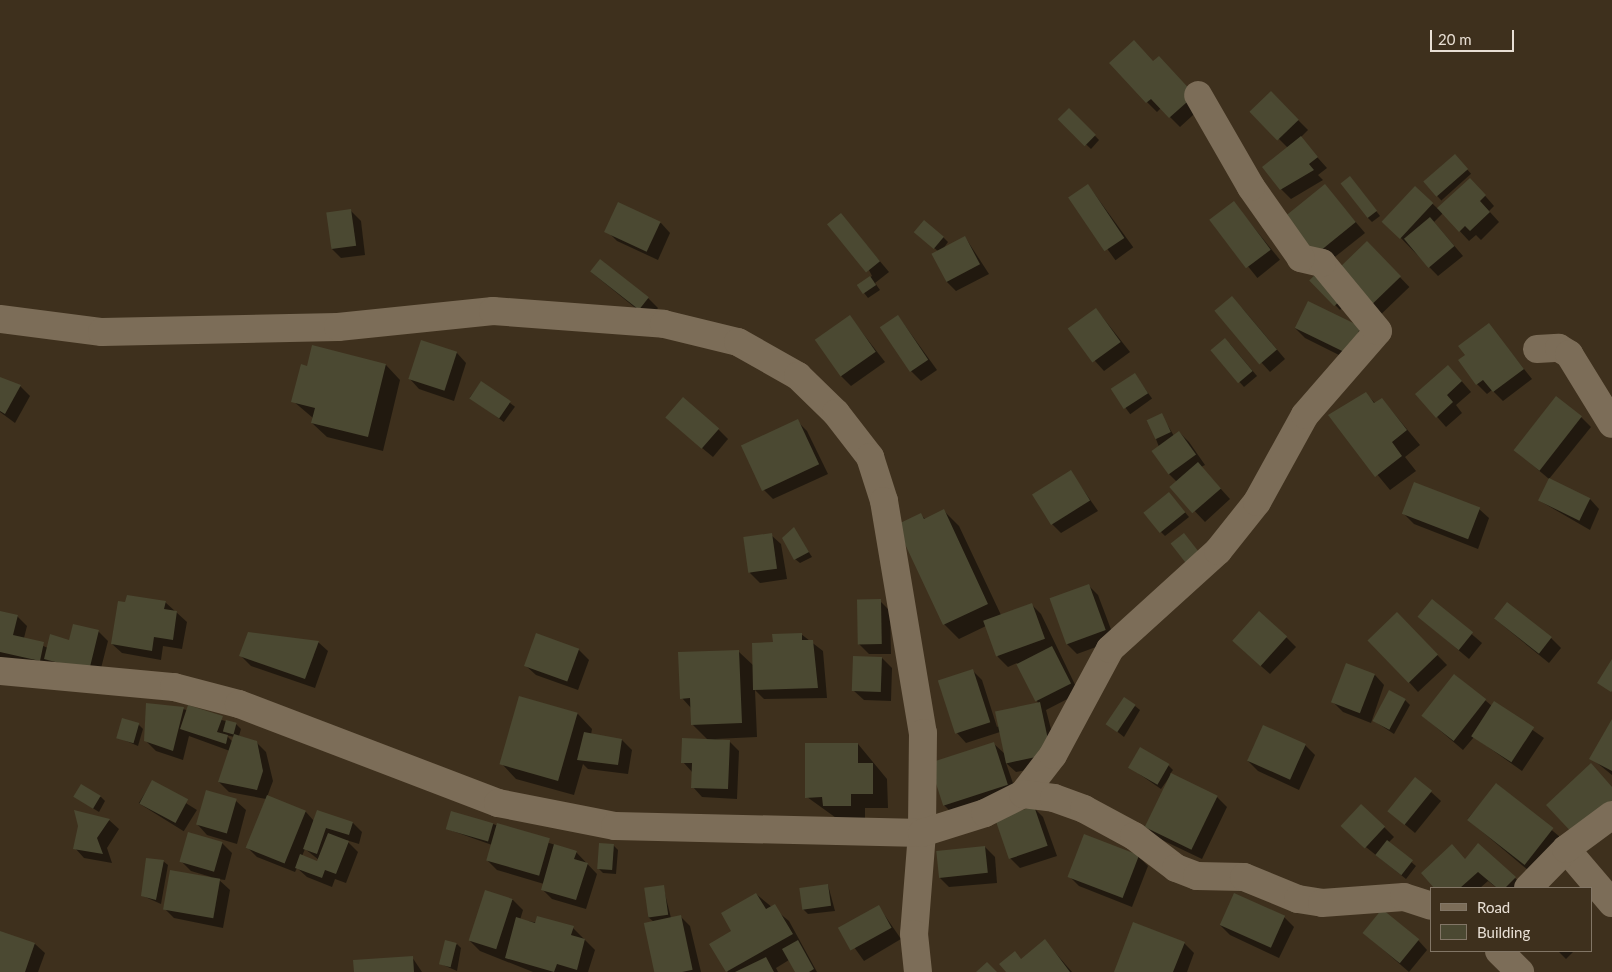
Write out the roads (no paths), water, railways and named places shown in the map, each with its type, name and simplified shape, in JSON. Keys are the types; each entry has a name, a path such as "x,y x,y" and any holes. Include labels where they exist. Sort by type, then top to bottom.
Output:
{"street":[{"path":"0,671 174,687 239,704 498,803 615,826 922,833 985,813 1023,794 1053,756 1110,649 1218,551 1257,502 1305,416 1378,331 1322,263 1302,258 1251,188 1198,95"},
{"path":"0,319 102,332 338,327 493,311 664,324 738,342 790,371 836,412 870,457 884,501 923,733 922,833 914,934 918,972"},
{"path":"1537,349 1559,348 1569,354 1612,424"},
{"path":"1023,794 1054,798 1092,812 1134,836 1176,868 1197,876 1244,877 1298,899 1322,903 1404,897 1430,906"},
{"path":"1529,887 1566,850 1612,815"},
{"path":"1566,850 1612,903"},
{"path":"1500,952 1520,972"}]}
